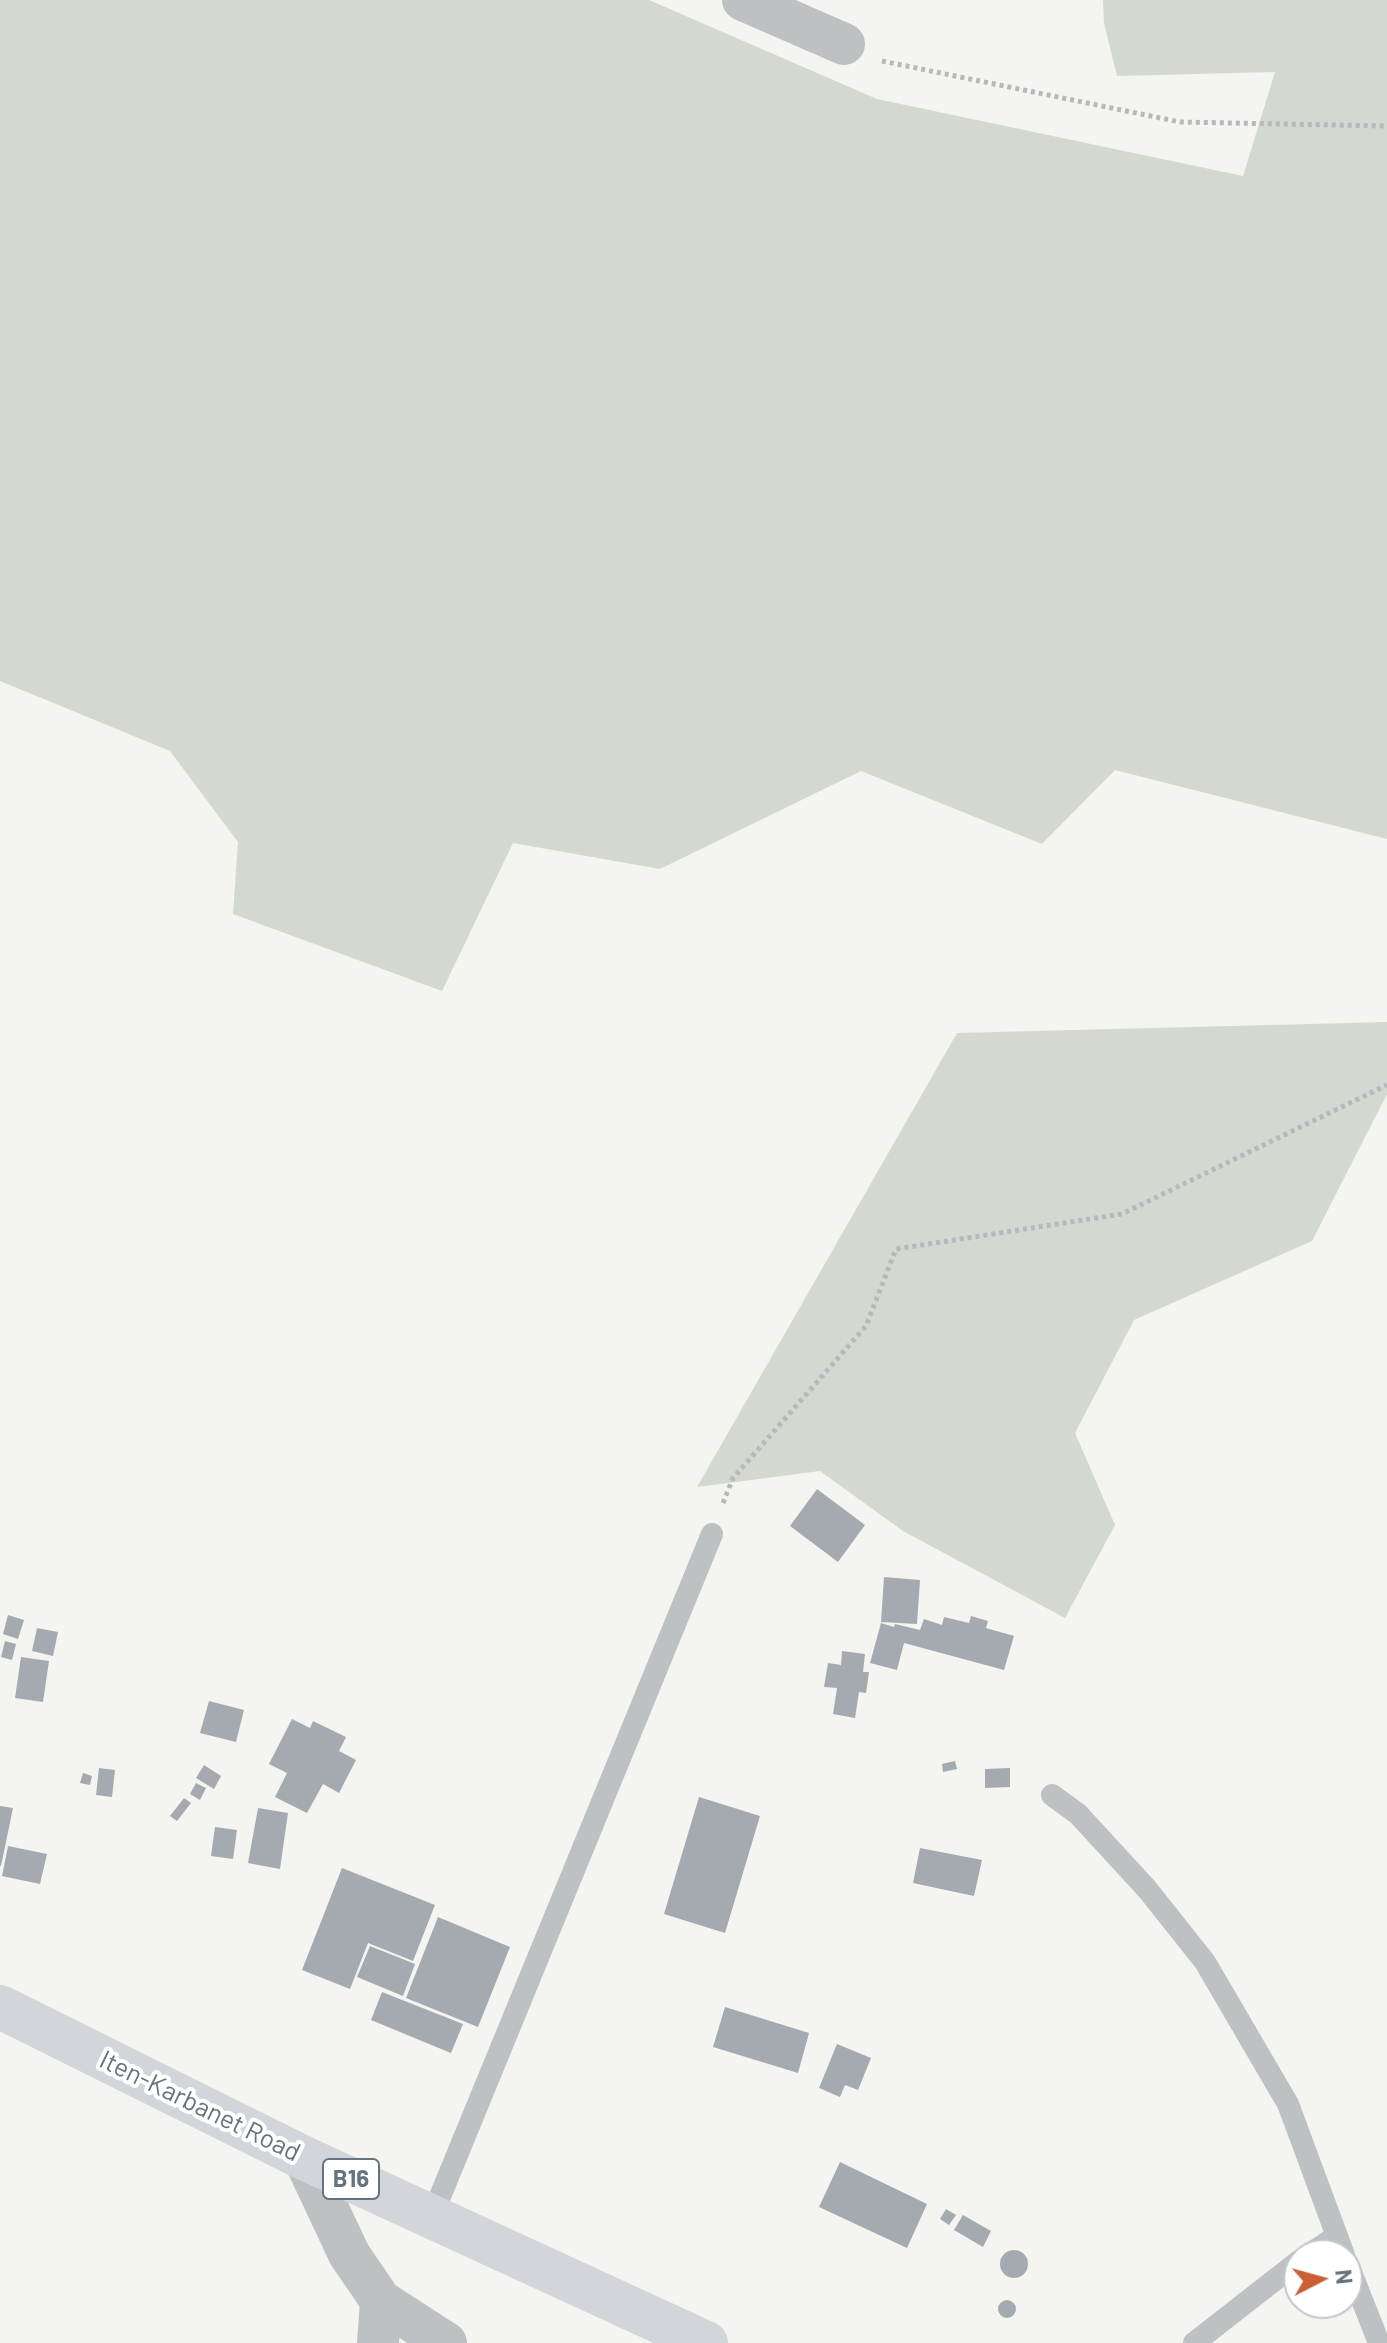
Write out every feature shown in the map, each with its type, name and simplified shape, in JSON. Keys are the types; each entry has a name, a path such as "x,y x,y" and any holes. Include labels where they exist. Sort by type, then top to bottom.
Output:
{"main road":[{"name":"Iten-Karbanet Road","path":"0,2007 304,2158 706,2343"}],"street":[{"path":"743,0 844,44"},
{"path":"304,2158 349,2254 381,2301 446,2343"},
{"path":"378,2343 381,2301"}],"lane":[{"path":"432,2216 712,1534"},
{"path":"1052,1795 1078,1814 1147,1889 1205,1962 1288,2104 1338,2239"},
{"path":"1194,2343 1283,2273"},
{"path":"1363,2302 1379,2343"}],"path":[{"path":"844,44 883,61 1180,122 1387,126"},
{"path":"712,1534 733,1478 866,1326 896,1249 1122,1214 1387,1085"}],"shaded area":[{"path":"0,0 649,0 877,99 1243,176 1275,72 1117,76 1104,23 1103,0 1387,0 1387,839 1115,770 1042,844 861,771 660,869 513,843 442,991 233,914 238,842 170,751 0,681"},
{"path":"1387,1022 1387,1094 1312,1241 1134,1320 1075,1433 1115,1525 1065,1618 903,1531 820,1471 697,1487 957,1033"}],"building":[{"path":"817,1489 865,1525 838,1562 790,1526"},
{"path":"884,1577 920,1580 917,1624 881,1622"},
{"path":"8,1615 24,1620 18,1639 3,1634"},
{"path":"971,1616 988,1621 986,1628 1014,1636 1004,1670 904,1643 897,1670 870,1663 881,1623 920,1630 924,1619 942,1625 944,1617 969,1623"},
{"path":"37,1628 58,1632 53,1656 32,1651"},
{"path":"5,1641 16,1644 12,1660 1,1657"},
{"path":"842,1651 865,1654 863,1672 869,1672 866,1693 859,1692 855,1718 833,1714 837,1688 824,1687 828,1663 841,1665"},
{"path":"21,1657 49,1661 43,1702 15,1698"},
{"path":"209,1701 244,1710 236,1742 200,1733"},
{"path":"292,1719 310,1728 313,1721 346,1737 339,1751 356,1760 339,1793 323,1784 307,1813 275,1797 287,1773 269,1764"},
{"path":"955,1761 957,1769 943,1772 942,1764"},
{"path":"204,1765 221,1776 214,1789 196,1778"},
{"path":"99,1768 115,1770 112,1797 96,1795"},
{"path":"1010,1768 1010,1787 985,1788 985,1769"},
{"path":"83,1773 92,1776 90,1785 80,1783"},
{"path":"196,1783 206,1788 200,1800 190,1794"},
{"path":"699,1797 760,1816 725,1933 664,1914"},
{"path":"184,1798 191,1803 177,1821 170,1816"},
{"path":"0,1806 13,1808 1,1866 0,1866"},
{"path":"258,1808 288,1813 280,1869 248,1863"},
{"path":"215,1827 237,1830 233,1859 211,1856"},
{"path":"8,1846 47,1854 40,1884 2,1876"},
{"path":"920,1848 982,1860 974,1896 913,1883"},
{"path":"342,1868 435,1905 413,1961 368,1943 350,1989 302,1970"},
{"path":"438,1917 510,1947 478,2027 406,1998"},
{"path":"370,1946 415,1964 403,1996 357,1977"},
{"path":"382,1992 463,2024 451,2053 371,2020"},
{"path":"725,2007 809,2033 798,2073 713,2047"},
{"path":"837,2044 871,2058 858,2090 845,2085 840,2097 819,2088"},
{"path":"840,2162 927,2204 907,2248 819,2207"},
{"path":"946,2209 956,2215 949,2225 940,2219"},
{"path":"963,2215 991,2231 983,2247 954,2230"},
{"path":"1014,2250 1024,2254 1028,2264 1024,2274 1014,2278 1004,2274 1000,2264 1004,2254"},
{"path":"1007,2300 1016,2309 1007,2318 998,2309"}]}
